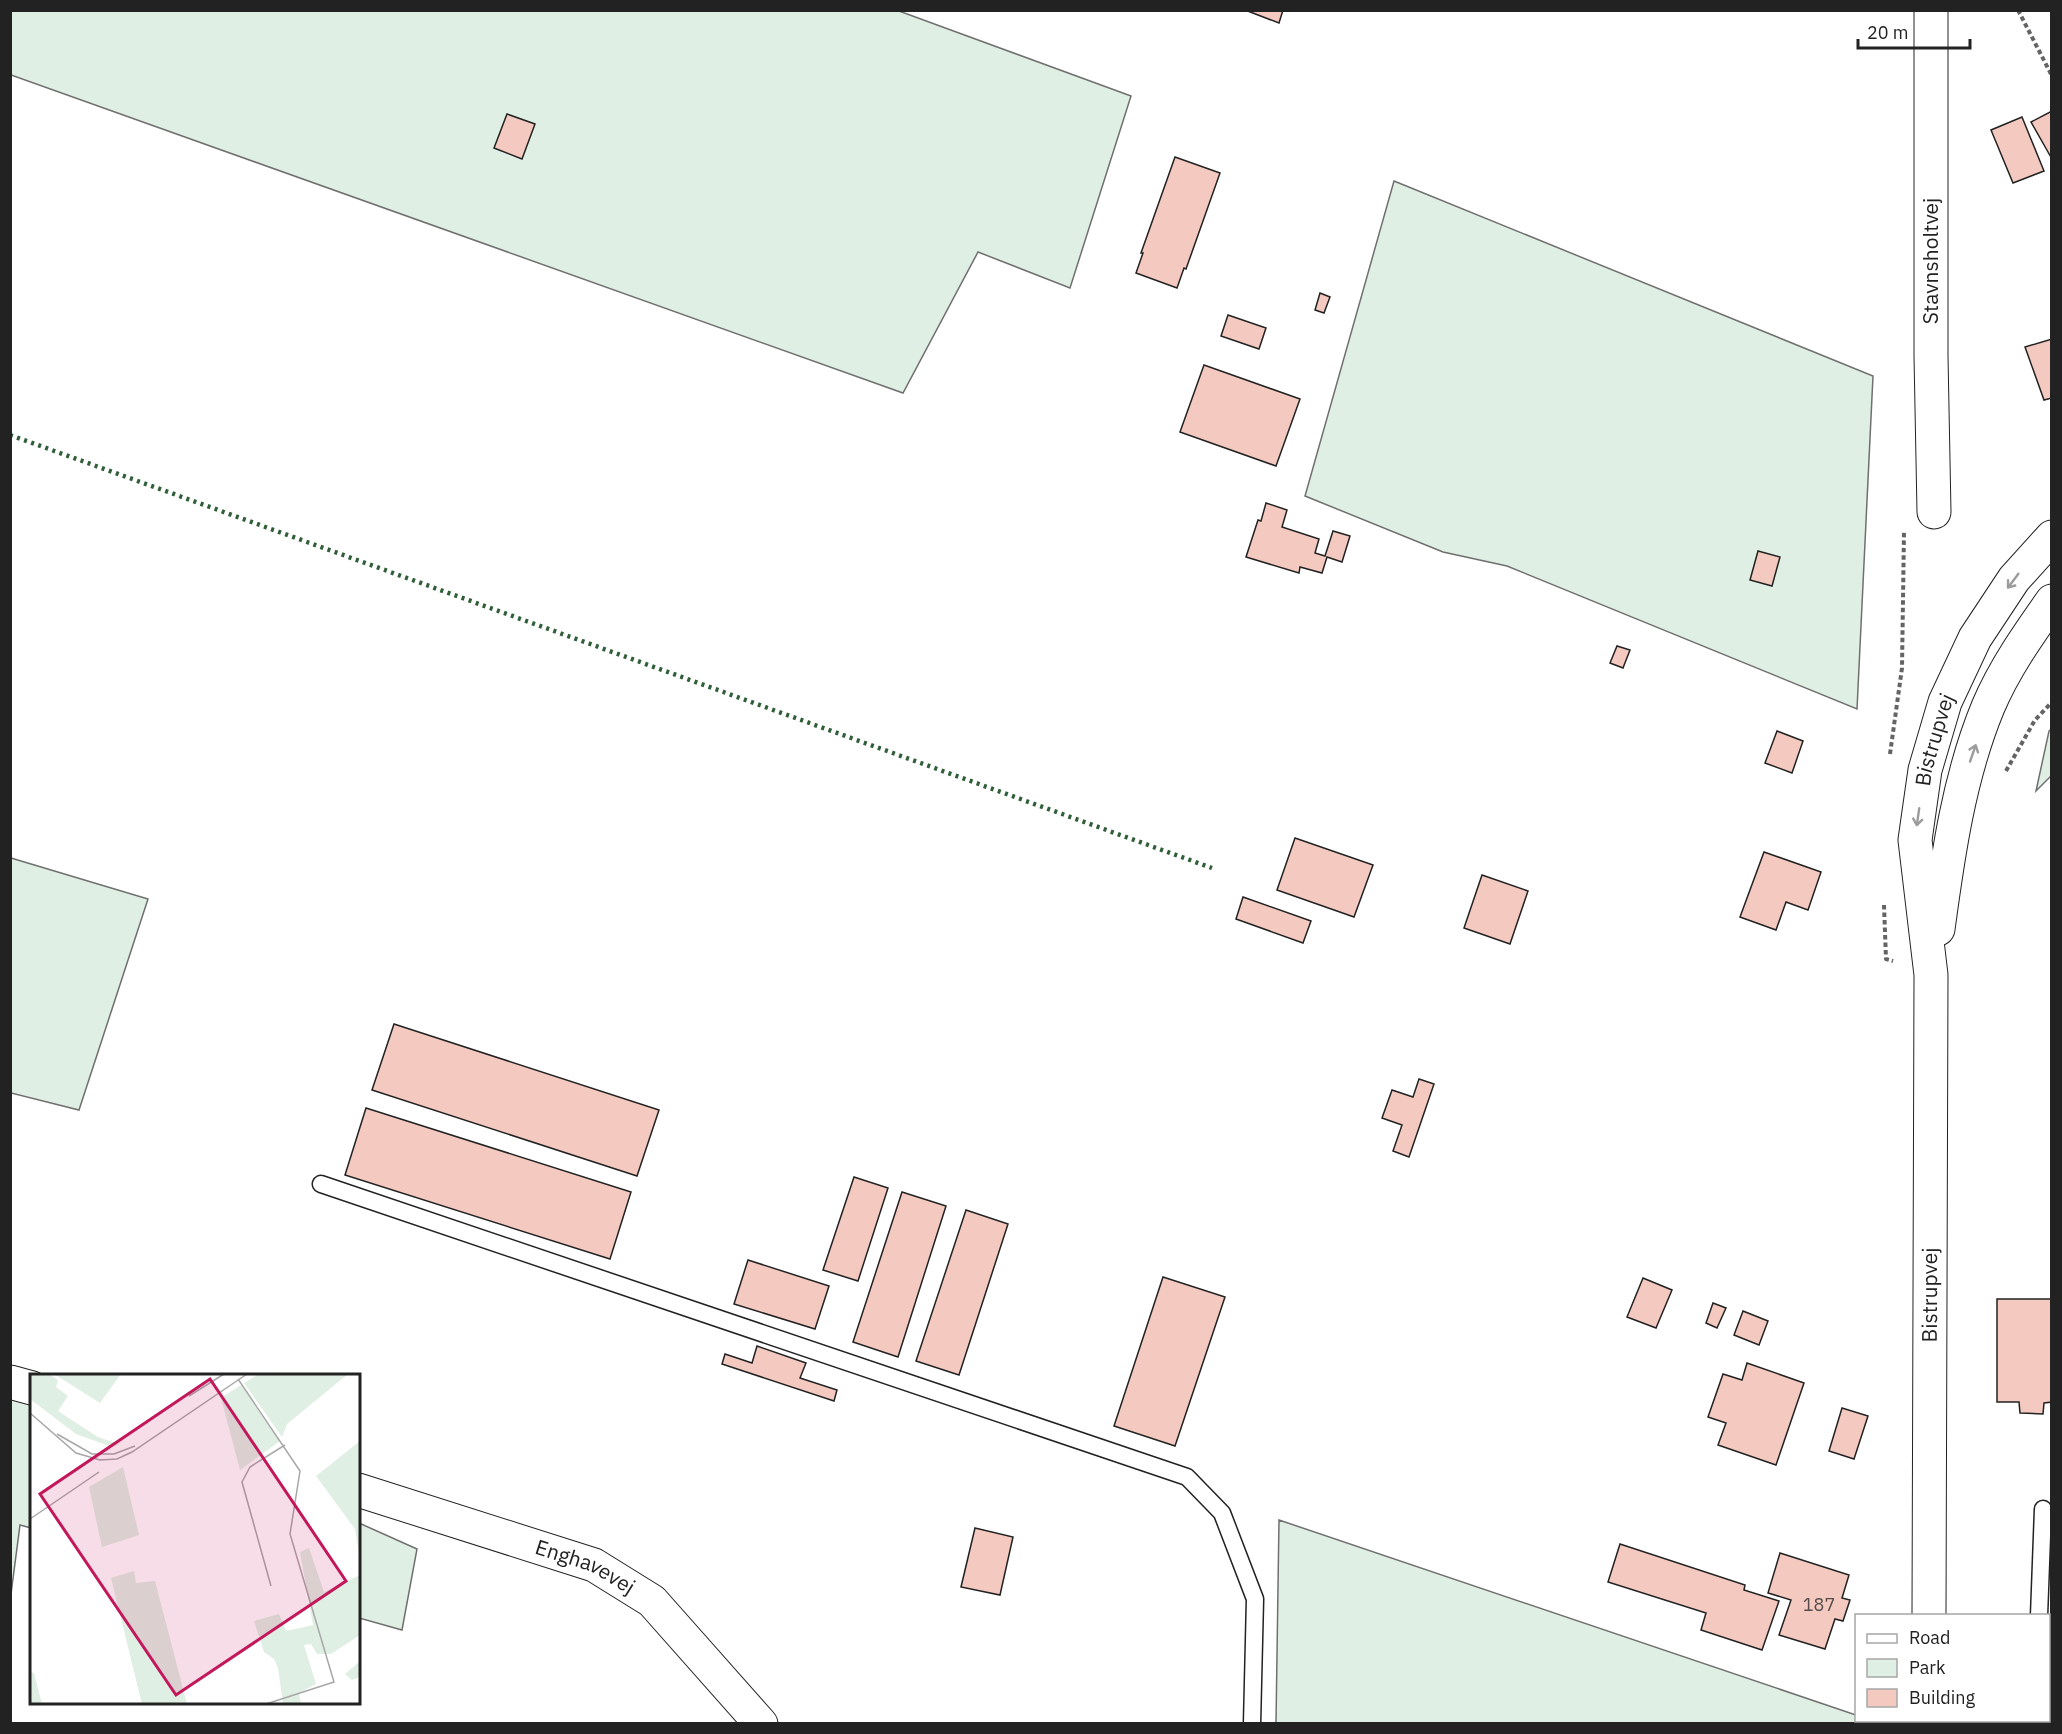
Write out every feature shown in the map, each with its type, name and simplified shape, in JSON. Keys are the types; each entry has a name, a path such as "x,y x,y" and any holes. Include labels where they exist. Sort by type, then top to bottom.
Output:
{"main road":[{"name":"Stavnsholtvej","path":"1931,10 1931,356 1934,512"},
{"name":"Bistrupvej","path":"1929,1614 1931,975 1915,840 1924,770 1945,702 1975,638 2014,579 2052,537"},
{"name":"Bistrupvej","path":"1931,975 1947,859 1969,765 1988,706 2017,651 2052,601"},
{"path":"10,1382 30,1388"},
{"name":"Enghavevej","path":"360,1491 594,1564 652,1601 761,1724"}],"lane":[{"path":"321,1184 1187,1478 1222,1513 1255,1599 1252,1724"},
{"path":"2039,1614 2043,1509"}],"path":[{"path":"2018,10 2052,76"},
{"path":"1889,758 1902,668 1904,530"},
{"path":"1884,901 1886,959 1931,975"}],"green space":[{"path":"10,11 899,11 1131,96 1070,288 978,252 903,393 11,75"},
{"path":"1394,181 1873,376 1857,709 1507,566 1443,552 1305,496"},
{"path":"2051,729 2051,776 2036,791 2049,731"},
{"path":"11,858 148,899 79,1110 11,1093"},
{"path":"10,1370 30,1378 30,1528 20,1525 11,1594"},
{"path":"1279,1520 1855,1715 1855,1722 1878,1723 1276,1723"},
{"path":"360,1523 417,1549 402,1630 360,1618"}],"building":[{"path":"1245,10 1283,10 1279,23"},
{"path":"2052,111 2052,159 2031,122"},
{"path":"507,114 535,124 522,159 494,148"},
{"path":"2022,117 2044,171 2013,183 1991,130"},
{"path":"1175,157 1220,173 1177,288 1136,273"},
{"path":"1320,293 1330,297 1324,313 1315,310"},
{"path":"1228,315 1266,328 1259,349 1221,336"},
{"path":"2052,339 2052,398 2044,400 2025,347"},
{"path":"1204,365 1300,399 1276,466 1180,432"},
{"path":"1266,503 1287,510 1282,527 1319,539 1315,553 1325,556 1333,531 1350,536 1342,562 1327,557 1322,573 1300,567 1299,573 1246,557"},
{"path":"1758,551 1780,557 1772,586 1750,580"},
{"path":"1617,646 1630,650 1623,668 1610,663"},
{"path":"1777,731 1803,741 1792,773 1765,763"},
{"path":"1295,838 1373,865 1354,917 1277,890"},
{"path":"1764,852 1821,872 1808,910 1786,902 1776,930 1740,917"},
{"path":"1482,875 1528,891 1510,944 1464,928"},
{"path":"1243,897 1311,921 1303,943 1236,919"},
{"path":"394,1024 659,1110 637,1176 372,1090"},
{"path":"1419,1079 1434,1084 1409,1157 1393,1151 1402,1125 1382,1118 1392,1090 1413,1097"},
{"path":"366,1108 631,1192 610,1259 345,1175"},
{"path":"854,1177 888,1188 858,1281 823,1270"},
{"path":"902,1192 946,1206 898,1357 853,1342"},
{"path":"966,1210 1008,1224 959,1375 916,1361"},
{"path":"748,1260 829,1286 815,1329 734,1304"},
{"path":"1163,1277 1225,1297 1175,1446 1114,1426"},
{"path":"1643,1278 1672,1290 1656,1328 1627,1317"},
{"path":"1997,1299 2052,1299 2052,1402 2044,1403 2043,1414 2020,1413 2019,1402 1997,1402"},
{"path":"1713,1303 1726,1308 1717,1328 1706,1323"},
{"path":"1743,1311 1768,1321 1759,1345 1734,1335"},
{"path":"757,1346 806,1363 800,1378 837,1390 834,1401 722,1364 725,1354 752,1363"},
{"path":"1747,1363 1804,1383 1776,1465 1718,1445 1726,1423 1708,1417 1723,1374 1742,1380"},
{"path":"1842,1408 1868,1416 1854,1459 1829,1451"},
{"path":"975,1528 1013,1537 1000,1595 961,1587"},
{"path":"1620,1544 1745,1585 1744,1590 1779,1601 1762,1650 1701,1630 1706,1613 1608,1582"},
{"path":"1780,1553 1849,1575 1842,1598 1850,1600 1843,1621 1835,1619 1825,1649 1779,1635 1791,1600 1768,1593"}],"hedge":[{"path":"10,435 1212,868"}]}
